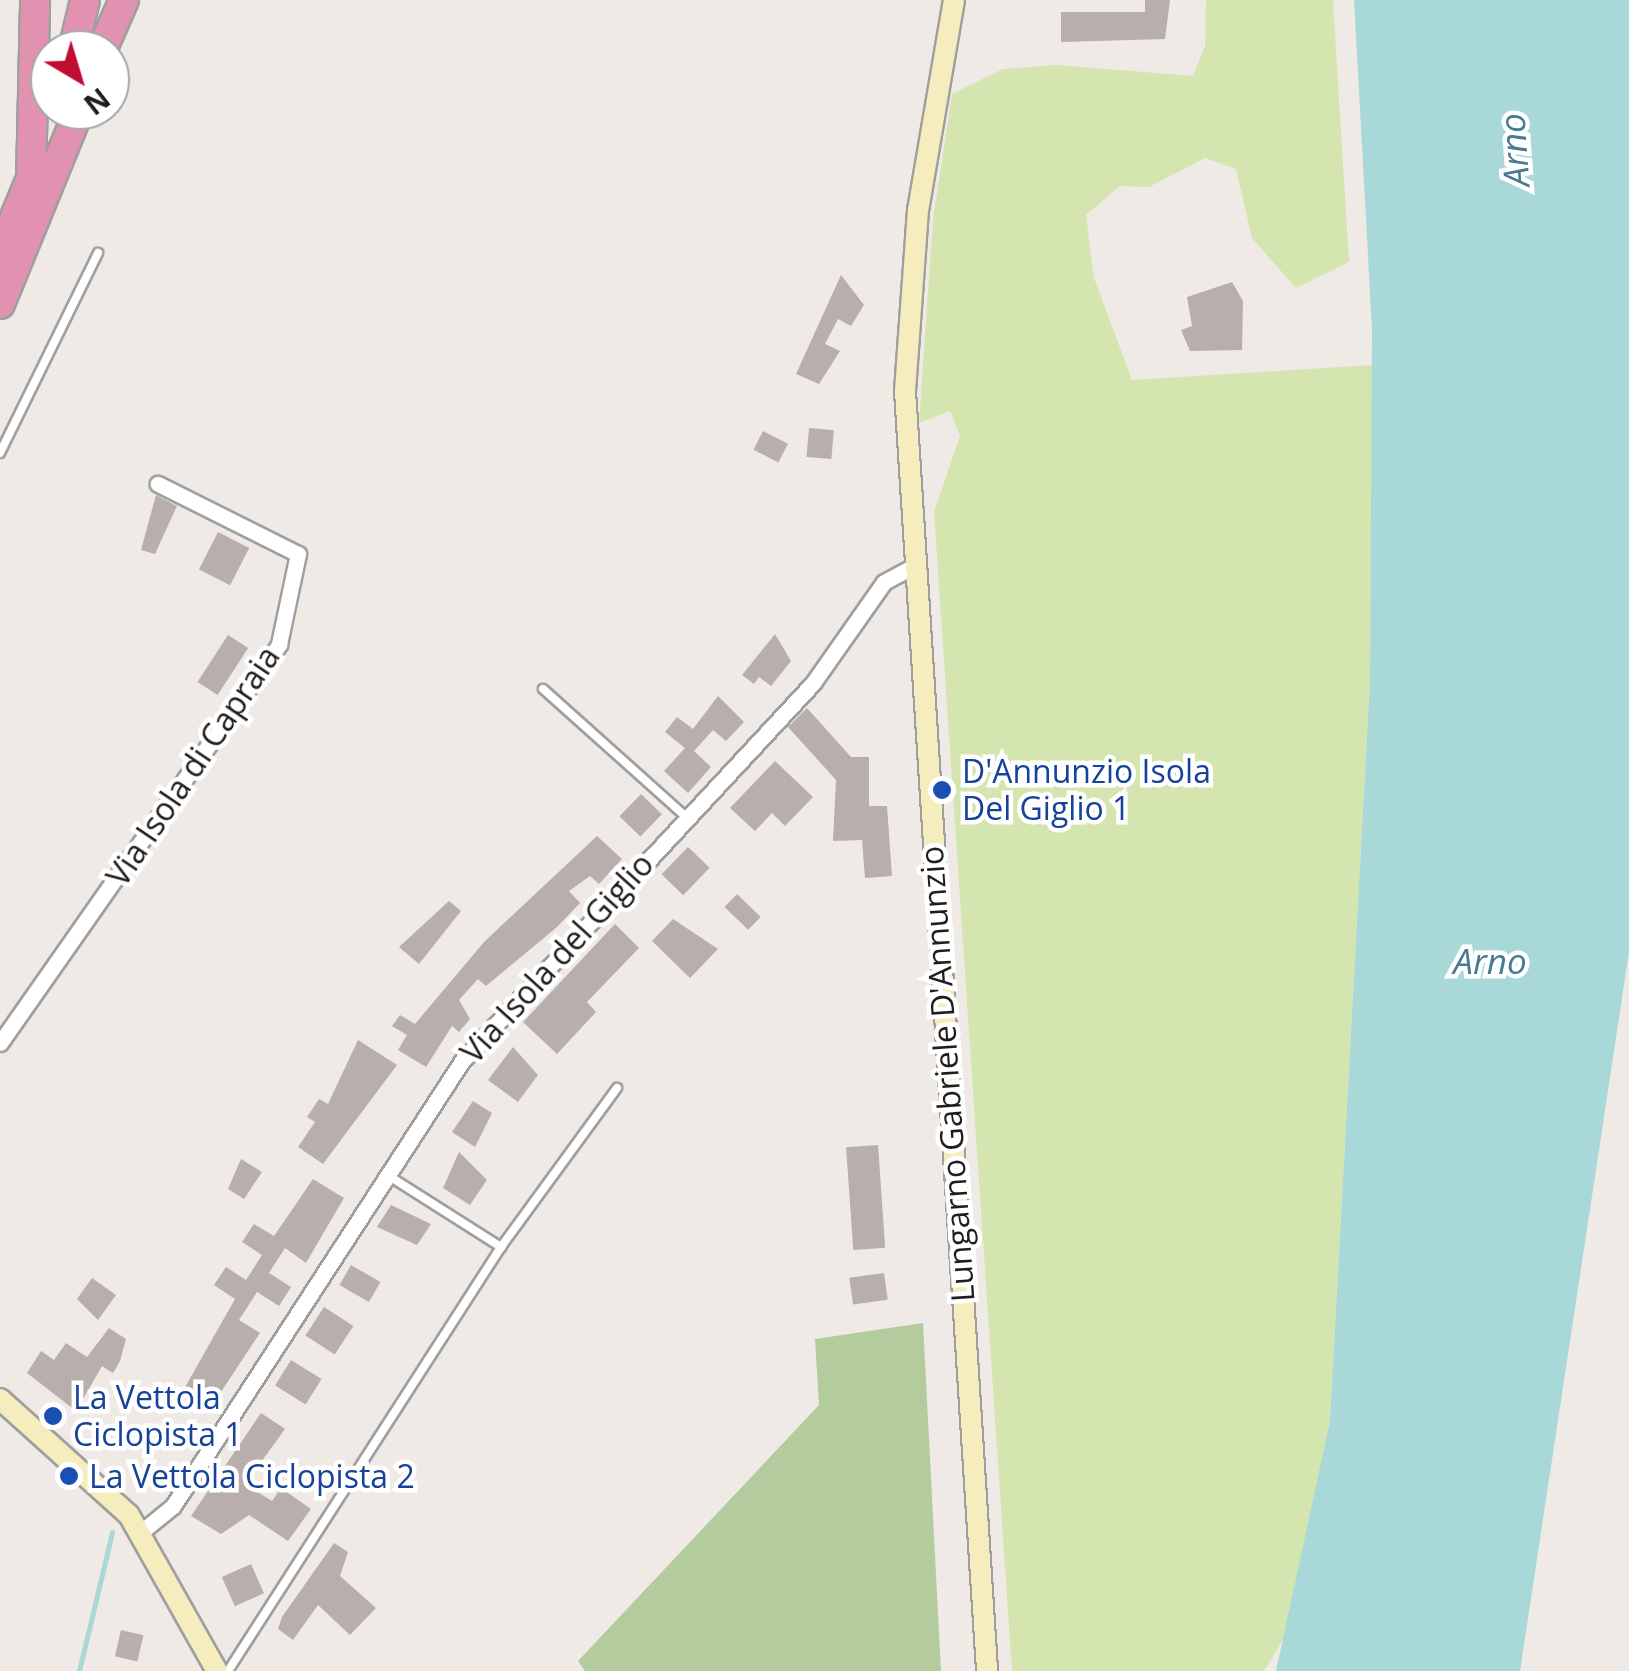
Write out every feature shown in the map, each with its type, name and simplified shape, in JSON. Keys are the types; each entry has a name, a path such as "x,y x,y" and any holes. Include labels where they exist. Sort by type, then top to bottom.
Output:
{"highway":[{"path":"31,181 35,0"},
{"path":"78,30 86,0"},
{"path":"103,30 108,0"},
{"path":"110,30 124,0"},
{"path":"0,253 48,130"},
{"path":"0,304 71,130"}],"main road":[{"name":"Lungarno Gabriele D'Annunzio","path":"954,0 910,279 912,568 987,1671"},
{"path":"0,1399 81,1464 141,1532 217,1671"}],"street":[{"name":"Via Isola di Capraia","path":"0,1042 279,644 298,554 158,484"},
{"name":"Via Isola del Giglio","path":"141,1532 173,1506 462,1061 813,683 884,582 912,568"}],"lane":[{"path":"0,453 98,253"},
{"path":"543,689 686,817"},
{"path":"228,1671 501,1246 617,1088"},
{"path":"389,1176 501,1246"}],"green space":[{"path":"1206,0 1333,0 1349,262 1296,288 1252,238 1236,169 1205,158 1149,187 1120,186 1086,215 1094,278 1132,380 1372,365 1370,681 1330,1421 1291,1626 1264,1671 1012,1671 934,512 960,436 950,411 919,423 933,219 952,94 1003,69 1057,65 1193,76 1205,46"},
{"path":"923,1323 941,1671 585,1671 578,1661 819,1405 815,1339"}],"water":[{"name":"Arno","path":"1354,0 1629,0 1629,952 1520,1671 1276,1671 1330,1421 1370,681 1372,329"}],"building":[{"path":"1145,0 1170,0 1165,39 1061,42 1061,12 1145,12"},
{"path":"841,275 864,305 851,326 838,319 825,344 840,351 819,384 796,374"},
{"path":"1232,282 1243,301 1242,350 1190,351 1181,330 1192,326 1187,297"},
{"path":"809,428 834,430 831,459 806,457"},
{"path":"763,431 788,444 778,462 753,450"},
{"path":"156,495 177,506 155,554 141,550"},
{"path":"218,532 249,548 230,585 199,569"},
{"path":"775,634 791,661 771,686 759,677 754,684 742,675"},
{"path":"228,635 248,648 218,695 198,682"},
{"path":"718,696 744,722 726,741 713,730 694,751 711,767 688,793 664,771 685,748 665,732 677,717 693,729"},
{"path":"807,708 851,757 869,757 869,806 887,806 892,876 865,878 862,840 833,841 836,780 788,727"},
{"path":"775,761 813,797 785,826 772,813 755,831 730,808"},
{"path":"641,794 662,814 640,836 619,816"},
{"path":"597,836 622,859 599,884 590,876 569,891 580,903 557,927 486,986 478,979 459,1000 470,1019 459,1032 452,1026 426,1067 398,1050 407,1035 392,1026 400,1015 415,1024 484,942"},
{"path":"688,847 710,868 683,895 662,874"},
{"path":"737,894 761,917 748,930 724,907"},
{"path":"449,901 461,911 419,964 399,947"},
{"path":"673,919 718,949 690,978 652,941"},
{"path":"615,924 639,948 587,1002 596,1012 557,1054 523,1022"},
{"path":"358,1040 397,1065 323,1164 298,1147 315,1122 307,1117 319,1099 328,1104"},
{"path":"513,1047 538,1075 518,1102 488,1080"},
{"path":"473,1101 492,1113 475,1147 452,1132"},
{"path":"878,1145 885,1248 853,1250 846,1147"},
{"path":"459,1152 487,1180 470,1205 443,1188"},
{"path":"241,1159 262,1172 244,1199 228,1189"},
{"path":"313,1179 344,1198 306,1263 285,1248 269,1273 291,1287 279,1306 257,1292 239,1320 260,1333 211,1407 184,1389 235,1299 214,1285 226,1267 246,1280 262,1255 242,1242 254,1224 274,1236"},
{"path":"391,1205 431,1224 417,1245 377,1227"},
{"path":"351,1265 380,1282 369,1302 340,1285"},
{"path":"884,1273 888,1300 853,1305 849,1278"},
{"path":"92,1278 116,1295 98,1320 77,1299"},
{"path":"324,1307 353,1326 335,1355 305,1336"},
{"path":"109,1328 126,1339 120,1361 113,1373 102,1366 76,1411 27,1373 41,1351 54,1360 66,1343 87,1357"},
{"path":"291,1360 322,1379 306,1405 275,1385"},
{"path":"261,1413 285,1429 245,1484 272,1501 281,1488 311,1509 288,1541 249,1515 221,1534 191,1516"},
{"path":"334,1543 348,1552 340,1576 376,1608 350,1635 318,1605 293,1640 278,1629 282,1617"},
{"path":"251,1564 264,1593 235,1606 222,1577"},
{"path":"121,1630 143,1635 137,1661 115,1656"}],"waterway":[{"path":"79,1671 112,1532"}],"place":[{"name":"D'Annunzio Isola Del Giglio 1","path":"942,790"},
{"name":"La Vettola Ciclopista 1","path":"53,1416"},
{"name":"La Vettola Ciclopista 2","path":"69,1476"}]}
